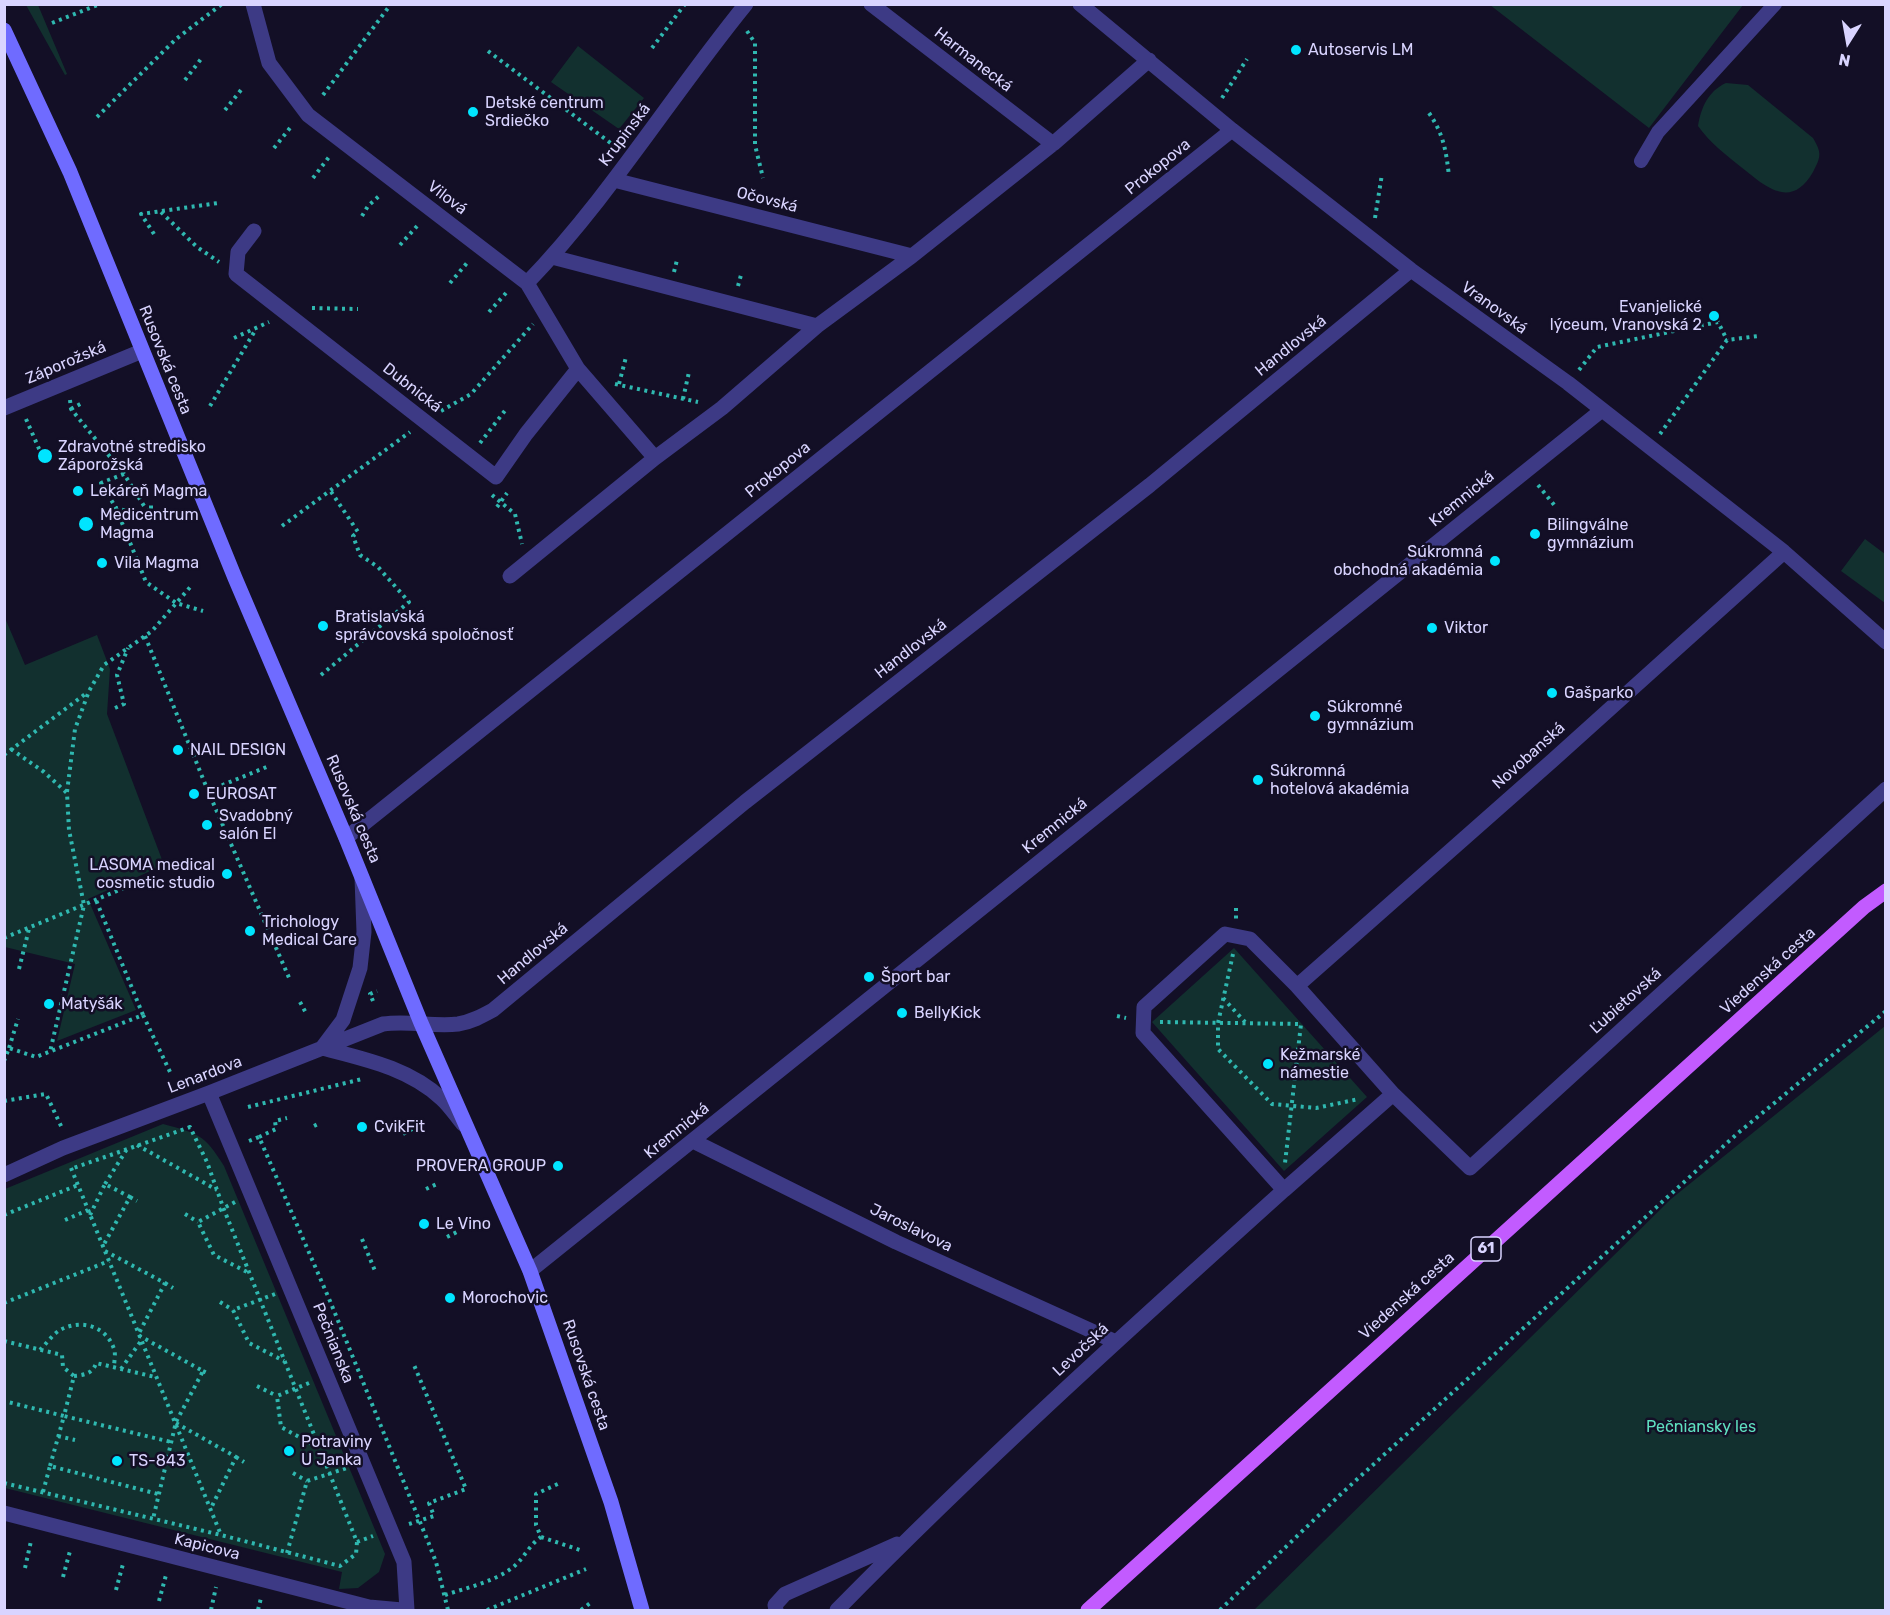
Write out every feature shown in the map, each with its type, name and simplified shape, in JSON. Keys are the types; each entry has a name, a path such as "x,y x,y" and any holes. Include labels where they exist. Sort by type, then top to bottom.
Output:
{"main road":[{"name":"Viedenská cesta","path":"1088,1611 1856,915 1886,891"}],"street":[{"name":"Vilová","path":"253,4 269,63 308,115 527,283 578,369 655,459"},
{"name":"Harmanecká","path":"871,4 1053,144"},
{"name":"Vranovská","path":"1080,4 1232,130 1411,270 1568,383 1784,552 1886,642"},
{"name":"Krupinská","path":"527,283 552,257 614,180 741,10"},
{"name":"Rusovská cesta","path":"4,30 70,172 235,578 346,838 421,1023 530,1271 611,1502 642,1611"},
{"path":"510,576 722,408 817,326 912,256 1053,144 1149,60"},
{"name":"Prokopova","path":"346,838 1232,130"},
{"name":"Očovská","path":"614,180 912,256"},
{"path":"236,274 238,252 254,231"},
{"path":"552,257 817,326"},
{"name":"Handlovská","path":"421,1023 458,1024 478,1019 493,1010 745,802 1150,485 1411,270"},
{"name":"Dubnická","path":"236,274 496,477 526,434 578,369"},
{"name":"Záporožská","path":"4,408 142,351"},
{"name":"Kremnická","path":"530,1271 1602,410"},
{"name":"Novobanská","path":"1297,986 1784,552"},
{"name":"Ľubietovská","path":"1393,1094 1470,1168 1886,789"},
{"path":"362,878 364,932 360,968 343,1020 322,1048 414,1077 442,1099 472,1136"},
{"path":"1225,934 1251,939 1297,986 1393,1094 1284,1190 1143,1033 1144,1007 1225,934"},
{"name":"Lenardova","path":"4,1175 66,1147 383,1024 398,1021 421,1023"},
{"name":"Pečnianska","path":"208,1093 404,1562 407,1611"},
{"name":"Jaroslavova","path":"693,1141 906,1247 1116,1342"},
{"name":"Levočská","path":"837,1611 905,1541 1116,1342 1284,1190"},
{"name":"Kapicova","path":"4,1513 369,1607 402,1611"},
{"name":"Levočská","path":"777,1611 775,1605 785,1594 905,1541"}],"lane":[{"path":"1641,161 1658,132 1774,4"}],"path":[{"path":"52,23 100,4"},
{"path":"97,117 176,39 222,4"},
{"path":"323,95 391,4"},
{"path":"652,48 685,4"},
{"path":"741,10 755,43 755,145 763,178"},
{"path":"488,51 616,148"},
{"path":"185,80 201,59"},
{"path":"1230,105 1221,99 1247,59"},
{"path":"225,110 241,90"},
{"path":"1429,113 1439,129 1445,148 1449,176"},
{"path":"274,148 290,128"},
{"path":"313,178 329,157"},
{"path":"1375,219 1382,174"},
{"path":"362,216 368,206 379,196"},
{"path":"154,234 141,214 218,203"},
{"path":"160,212 197,247 236,274"},
{"path":"1367,213 1384,226"},
{"path":"400,245 418,225"},
{"path":"450,283 467,263"},
{"path":"489,312 506,293"},
{"path":"234,338 297,308 358,309"},
{"path":"1569,365 1578,372 1597,347 1718,322 1727,340"},
{"path":"210,406 256,328"},
{"path":"1646,444 1659,436 1727,340 1758,336"},
{"path":"619,384 626,357"},
{"path":"683,399 689,372"},
{"path":"591,384 619,384 722,408"},
{"path":"70,398 71,409 124,474 151,517"},
{"path":"71,409 82,403"},
{"path":"470,456 507,408"},
{"path":"25,417 40,452"},
{"path":"410,432 418,438"},
{"path":"124,474 101,483 116,508 146,582 176,603 203,611"},
{"path":"1537,483 1555,506"},
{"path":"484,489 515,514 526,563"},
{"path":"321,675 409,602 378,567 360,555 353,536 358,532 330,490"},
{"path":"497,507 500,501"},
{"path":"151,504 151,517"},
{"path":"116,508 151,517"},
{"path":"50,1052 84,905 69,830 67,793 75,729 89,691 104,664 145,636 192,585"},
{"path":"145,636 208,791 290,980"},
{"path":"115,708 124,704 117,675 128,648"},
{"path":"4,755 89,691"},
{"path":"11,749 44,772 67,793"},
{"path":"208,791 268,766"},
{"path":"4,938 148,878"},
{"path":"96,900 143,1015 170,1072"},
{"path":"1236,908 1237,937 1218,1023 1218,1050 1272,1104 1316,1108 1393,1094"},
{"path":"19,969 29,928"},
{"path":"1223,998 1245,1023"},
{"path":"300,1002 306,1012"},
{"path":"1220,1611 1342,1493 1738,1133 1886,1011"},
{"path":"9,1048 36,1057 143,1015"},
{"path":"1117,1016 1144,1020 1301,1024 1284,1171 1284,1190"},
{"path":"4,1061 18,1019"},
{"path":"248,1107 362,1079 371,1080"},
{"path":"4,1101 46,1094 66,1147 71,1169 221,1535"},
{"path":"207,1162 232,1148 276,1130 275,1121 287,1118"},
{"path":"314,1126 320,1123"},
{"path":"403,1134 418,1126"},
{"path":"4,1483 340,1566 356,1554 357,1542 249,1274 207,1162 190,1127 71,1169"},
{"path":"259,1137 330,1301 436,1562 448,1611"},
{"path":"136,1145 217,1190"},
{"path":"65,1220 89,1213 127,1148"},
{"path":"426,1188 440,1183"},
{"path":"105,1184 137,1201"},
{"path":"4,1215 78,1185"},
{"path":"198,1222 223,1207 252,1194"},
{"path":"104,1248 130,1197"},
{"path":"185,1214 198,1222 214,1255 249,1274"},
{"path":"447,1237 459,1231"},
{"path":"362,1239 375,1271"},
{"path":"104,1248 173,1288"},
{"path":"4,1303 109,1261"},
{"path":"138,1335 165,1283"},
{"path":"233,1310 291,1288"},
{"path":"220,1302 233,1310 249,1343 285,1362"},
{"path":"40,1350 58,1331 75,1324 91,1324 105,1335 114,1349 114,1367"},
{"path":"138,1335 209,1374"},
{"path":"4,1341 62,1355 63,1366 74,1376 83,1376 96,1364 155,1377"},
{"path":"121,1369 141,1341"},
{"path":"414,1365 466,1489 429,1503 434,1516 419,1520"},
{"path":"153,1519 176,1422 203,1371"},
{"path":"43,1492 74,1376"},
{"path":"277,1396 328,1377"},
{"path":"257,1386 277,1396"},
{"path":"277,1396 281,1427 319,1448"},
{"path":"4,1401 171,1442"},
{"path":"176,1422 244,1462"},
{"path":"58,1436 75,1440"},
{"path":"211,1507 236,1457"},
{"path":"293,1473 307,1481 363,1463"},
{"path":"50,1466 158,1494"},
{"path":"287,1552 307,1481"},
{"path":"560,1483 536,1494 536,1525 541,1537 580,1550"},
{"path":"445,1595 486,1581 513,1568 532,1544 541,1537"},
{"path":"25,1568 31,1541"},
{"path":"63,1577 70,1551"},
{"path":"116,1590 123,1564"},
{"path":"487,1611 586,1569"},
{"path":"159,1601 166,1575"},
{"path":"211,1611 216,1587"},
{"path":"258,1611 261,1598"},
{"path":"581,1611 593,1601"},
{"path":"493,1608 501,1611"}],"green space":[{"path":"26,5 38,5 67,74 65,75"},
{"path":"1490,5 1743,5 1649,128"},
{"path":"578,46 644,98 619,129 551,82"},
{"path":"1726,83 1748,85 1813,138 1819,151 1818,162 1805,184 1796,190 1787,192 1769,187 1718,148 1698,126 1706,101 1714,91"},
{"path":"1865,539 1885,554 1885,603 1841,571"},
{"path":"5,618 25,665 97,635 110,669 107,714 164,865 88,899 136,1010 57,1041 75,964 5,947"},
{"name":"Kežmarské námestie","path":"1234,948 1367,1097 1284,1171 1152,1022"},
{"name":"Pečniansky les","path":"1885,1026 1885,1610 1254,1610 1671,1199"},
{"path":"163,1124 200,1137 211,1147 224,1166 385,1554 379,1572 358,1588 339,1589 342,1572 5,1488 5,1189"}],"place":[{"name":"Autoservis LM","path":"1296,50"},
{"name":"Detské centrum Srdiečko","path":"473,112"},
{"name":"Evanjelické lýceum, Vranovská 2","path":"1714,316"},
{"name":"Zdravotné stredisko Záporožská","path":"45,456"},
{"name":"Lekáreň Magma","path":"78,491"},
{"name":"Medicentrum Magma","path":"86,524"},
{"name":"Bilingválne gymnázium","path":"1535,534"},
{"name":"Súkromná obchodná akadémia","path":"1495,561"},
{"name":"Vila Magma","path":"102,563"},
{"name":"Bratislavská správcovská spoločnosť","path":"323,626"},
{"name":"Viktor","path":"1432,628"},
{"name":"Gašparko","path":"1552,693"},
{"name":"Súkromné gymnázium","path":"1315,716"},
{"name":"NAIL DESIGN","path":"178,750"},
{"name":"Súkromná hotelová akadémia","path":"1258,780"},
{"name":"EUROSAT","path":"194,794"},
{"name":"Svadobný salón El","path":"207,825"},
{"name":"LASOMA medical cosmetic studio","path":"227,874"},
{"name":"Trichology Medical Care","path":"250,931"},
{"name":"Šport bar","path":"869,977"},
{"name":"Matyšák","path":"49,1004"},
{"name":"BellyKick","path":"902,1013"},
{"name":"Kežmarské námestie","path":"1268,1064"},
{"name":"CvikFit","path":"362,1127"},
{"name":"PROVERA GROUP","path":"558,1166"},
{"name":"Le Vino","path":"424,1224"},
{"name":"Morochovic","path":"450,1298"},
{"name":"Potraviny U Janka","path":"289,1451"},
{"name":"TS-843","path":"117,1461"}]}
